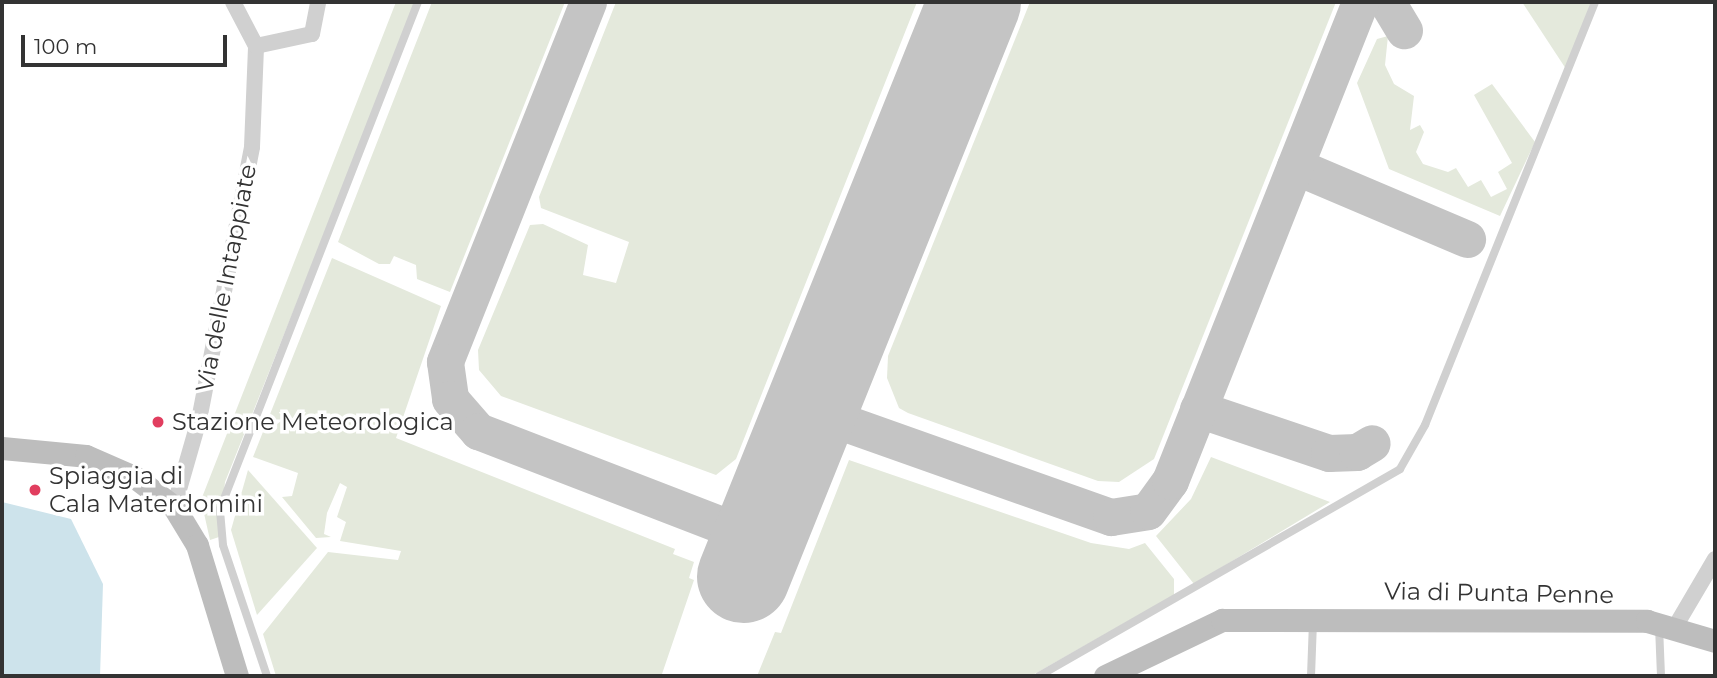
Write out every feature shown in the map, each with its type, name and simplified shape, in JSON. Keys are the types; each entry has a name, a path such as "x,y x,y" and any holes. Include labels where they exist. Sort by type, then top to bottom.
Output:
{"street":[{"name":"Via delle Intappiate","path":"174,507 199,420 252,147 256,46 233,2"},
{"path":"256,46 312,34 318,2"},
{"path":"2,448 86,456 136,478 174,507 197,545 237,676"},
{"path":"1667,625 1715,559"},
{"name":"Via di Punta Penne","path":"1105,676 1222,620 1313,618 1667,625 1715,641"}],"lane":[{"path":"267,676 223,545 220,509 418,2"},
{"path":"1039,676 1400,469 1430,413 1595,2"},
{"path":"1311,676 1313,618"},
{"path":"1661,676 1667,625"}],"shaded area":[{"path":"396,2 417,2 225,482 219,537 210,540 201,500"},
{"path":"432,2 565,2 450,292 417,279 416,265 394,256 390,264 379,264 338,242"},
{"path":"616,2 917,2 736,459 716,475 501,396 479,370 478,350 530,225 543,224 588,245 583,275 616,283 629,242 541,208 539,197"},
{"path":"1030,2 1336,2 1154,459 1119,482 1098,481 908,413 899,408 887,378 888,356"},
{"path":"1522,2 1591,2 1566,69"},
{"path":"1388,36 1385,65 1394,84 1414,96 1410,130 1420,125 1424,132 1416,152 1423,164 1448,172 1456,168 1468,187 1481,180 1491,197 1507,189 1498,172 1512,163 1474,95 1492,84 1535,142 1500,216 1389,169 1357,83 1377,39"},
{"path":"332,258 441,306 396,438 675,549 673,554 694,562 689,578 694,580 662,674 667,676 276,676 263,634 328,552 398,560 401,551 340,541 346,522 337,517 347,487 340,483 327,513 324,534 331,537 316,538 282,497 292,496 298,473 253,457"},
{"path":"1211,457 1330,502 1194,584 1156,536 1191,499"},
{"path":"849,460 1091,543 1129,549 1145,543 1174,579 1174,595 1031,676 757,676 775,632 781,633"},
{"path":"248,470 317,548 257,615 231,530"}],"water":[{"path":"2,502 71,519 103,584 100,676 2,676"}],"taxiway":[{"path":"588,2 445,362 450,399 478,431 758,539"},
{"path":"814,412 1111,517 1148,511 1170,481 1360,2"},
{"path":"1387,2 1404,30"},
{"path":"1295,166 1467,239"},
{"path":"1198,409 1329,453 1357,452 1372,443"}],"runway":[{"path":"743,576 974,2"}],"place":[{"name":"Stazione Meteorologica","path":"158,422"},
{"name":"Spiaggia di Cala Materdomini","path":"35,490"}]}
